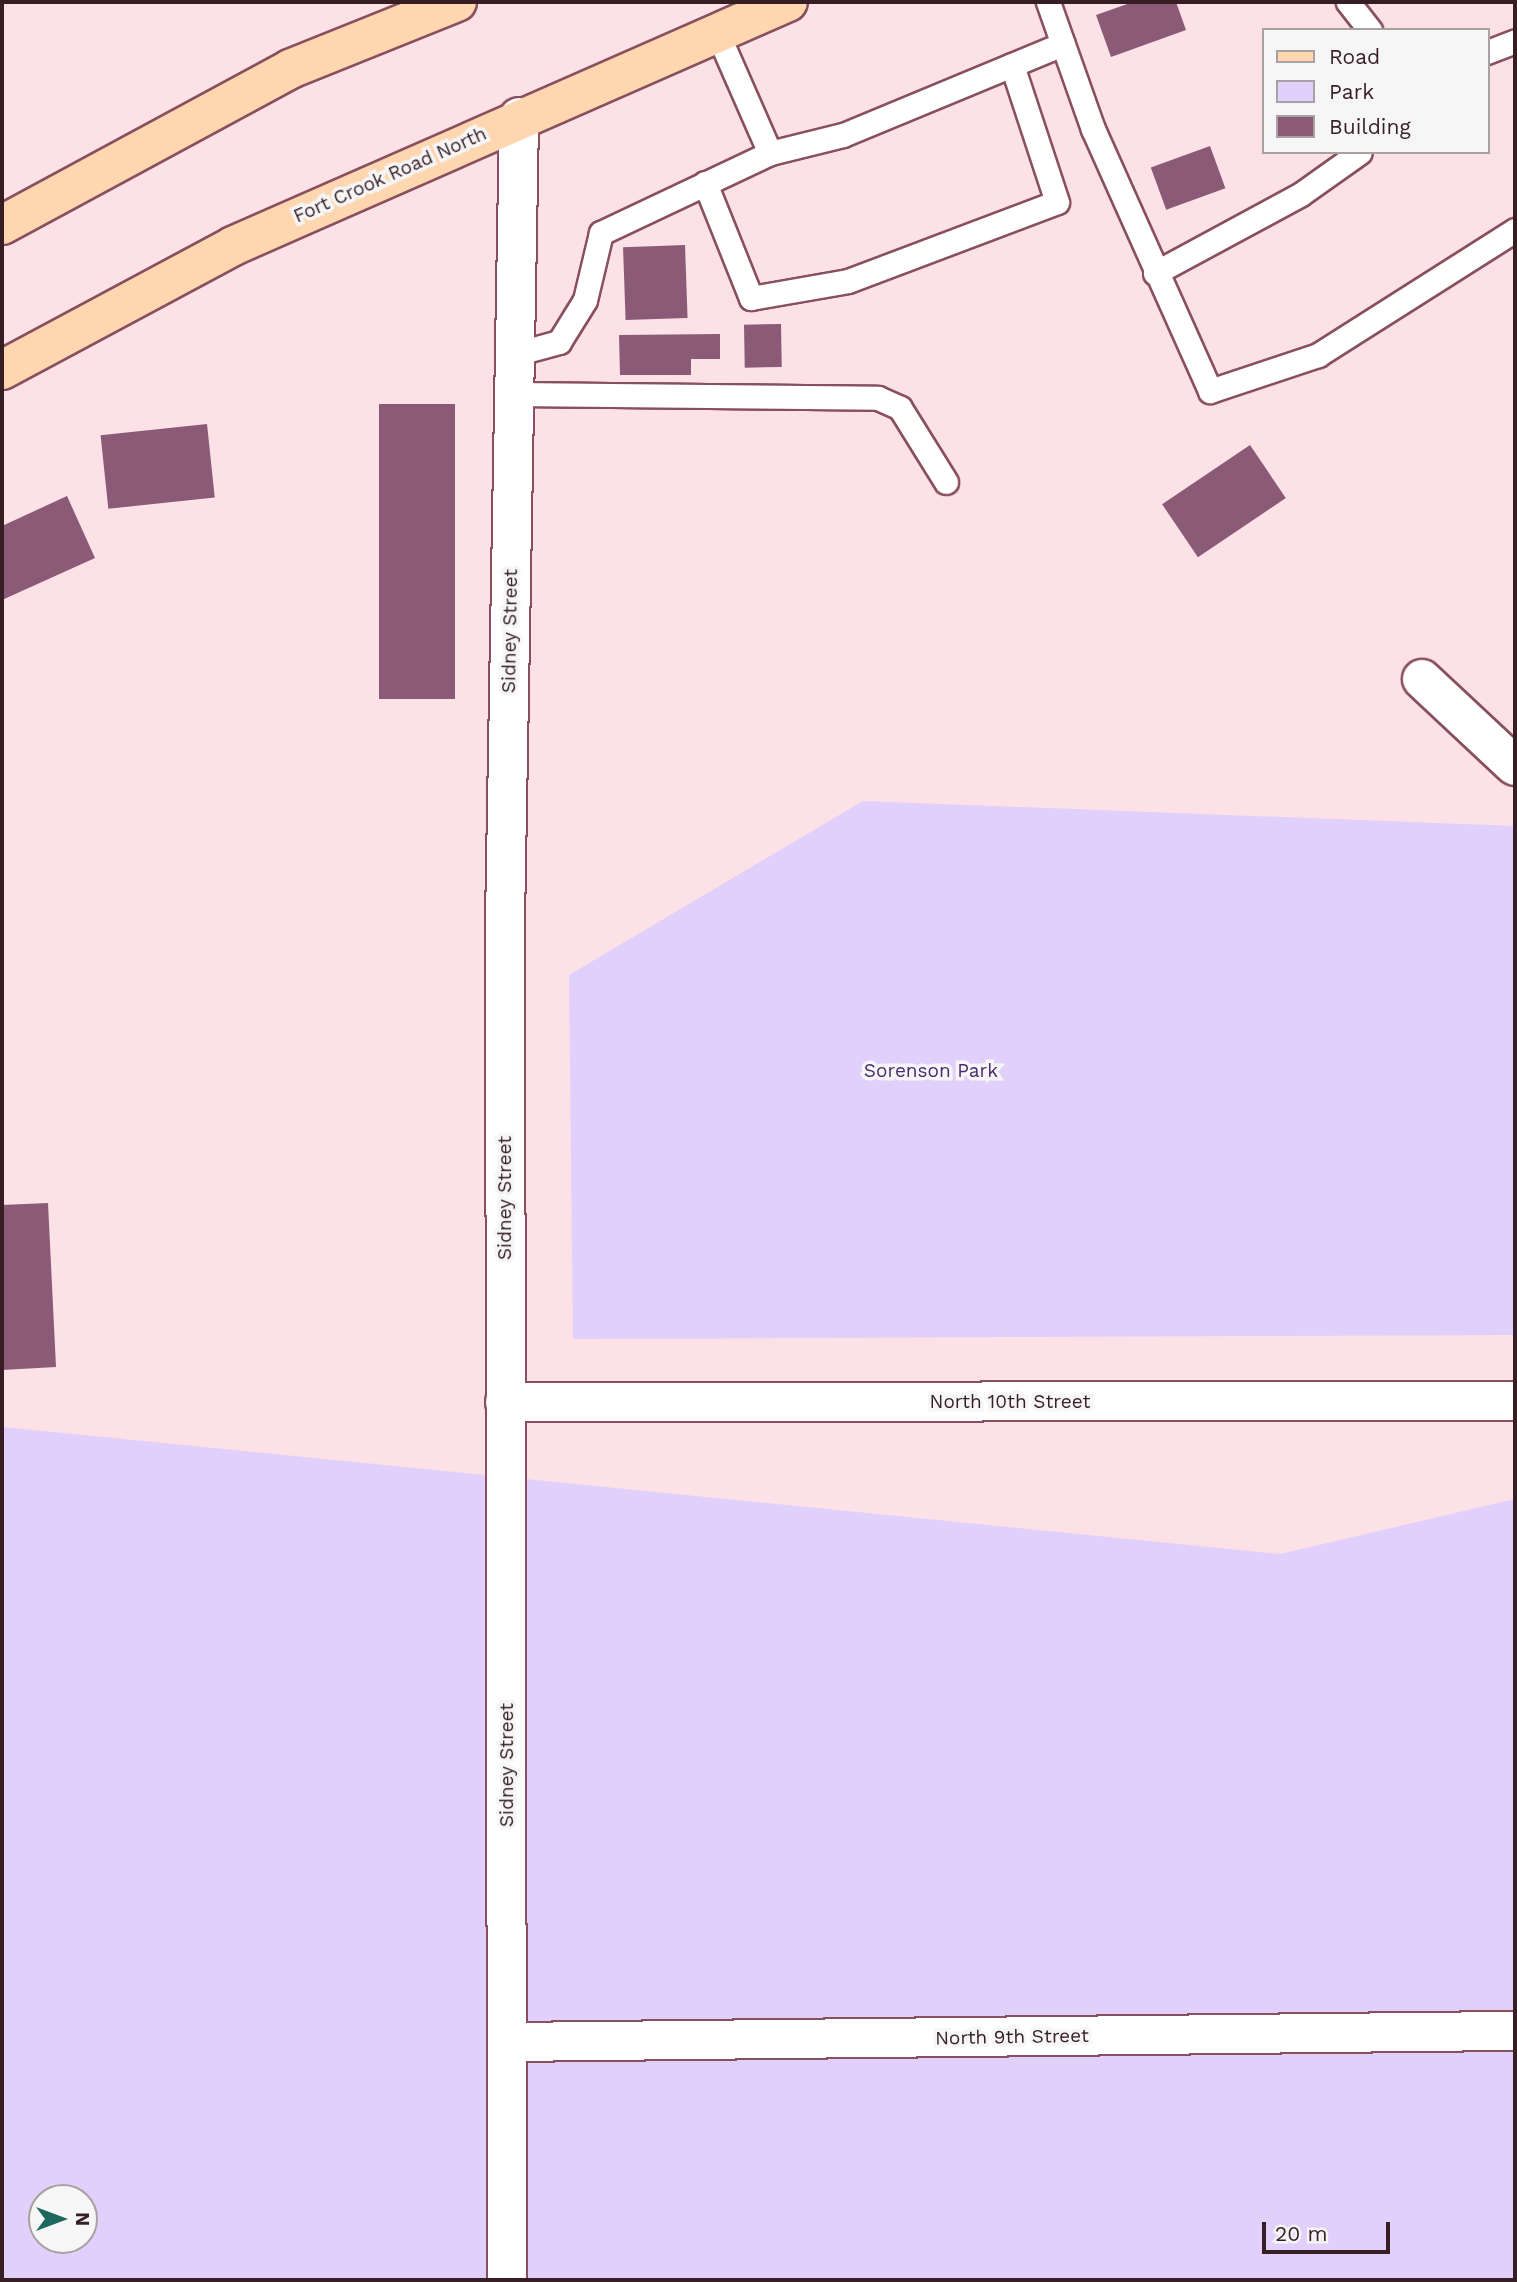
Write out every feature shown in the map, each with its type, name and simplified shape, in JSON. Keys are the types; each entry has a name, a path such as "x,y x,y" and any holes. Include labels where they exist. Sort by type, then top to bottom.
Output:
{"main road":[{"path":"2,225 290,69 457,2"},
{"name":"Fort Crook Road North","path":"2,370 233,246 519,117 788,2"}],"street":[{"name":"Sidney Street","path":"508,2280 505,922 519,117"},
{"path":"1422,679 1515,766"},
{"name":"North 10th Street","path":"505,1402 1515,1401"},
{"name":"North 9th Street","path":"508,2042 1515,2031"}],"lane":[{"path":"1048,2 1093,129 1155,274 1210,391 1318,355 1515,230"},
{"path":"1348,2 1368,28"},
{"path":"717,32 770,153"},
{"path":"1489,51 1515,41"},
{"path":"515,354 559,342 585,300 601,233 770,153 843,135 1063,44"},
{"path":"705,183 751,298 848,281 1057,202 1012,65"},
{"path":"1155,274 1301,194 1357,154"},
{"path":"514,394 878,398 900,408 946,482"}],"green space":[{"name":"Sorenson Park","path":"863,801 1515,826 1515,1335 573,1339 569,975"},
{"path":"2,1427 1280,1554 1515,1499 1515,2280 2,2280"}],"building":[{"path":"1133,2 1176,2 1186,30 1111,57 1096,15"},
{"path":"1210,146 1225,188 1166,210 1151,168"},
{"path":"685,245 688,318 626,320 623,247"},
{"path":"781,324 782,367 745,368 744,325"},
{"path":"720,334 720,359 691,359 691,375 620,375 619,335"},
{"path":"379,404 455,404 455,699 379,699"},
{"path":"207,424 215,498 108,509 101,435"},
{"path":"1250,445 1286,498 1198,557 1162,504"},
{"path":"67,496 95,558 2,600 2,526"},
{"path":"48,1203 56,1367 2,1370 2,1205"}]}
